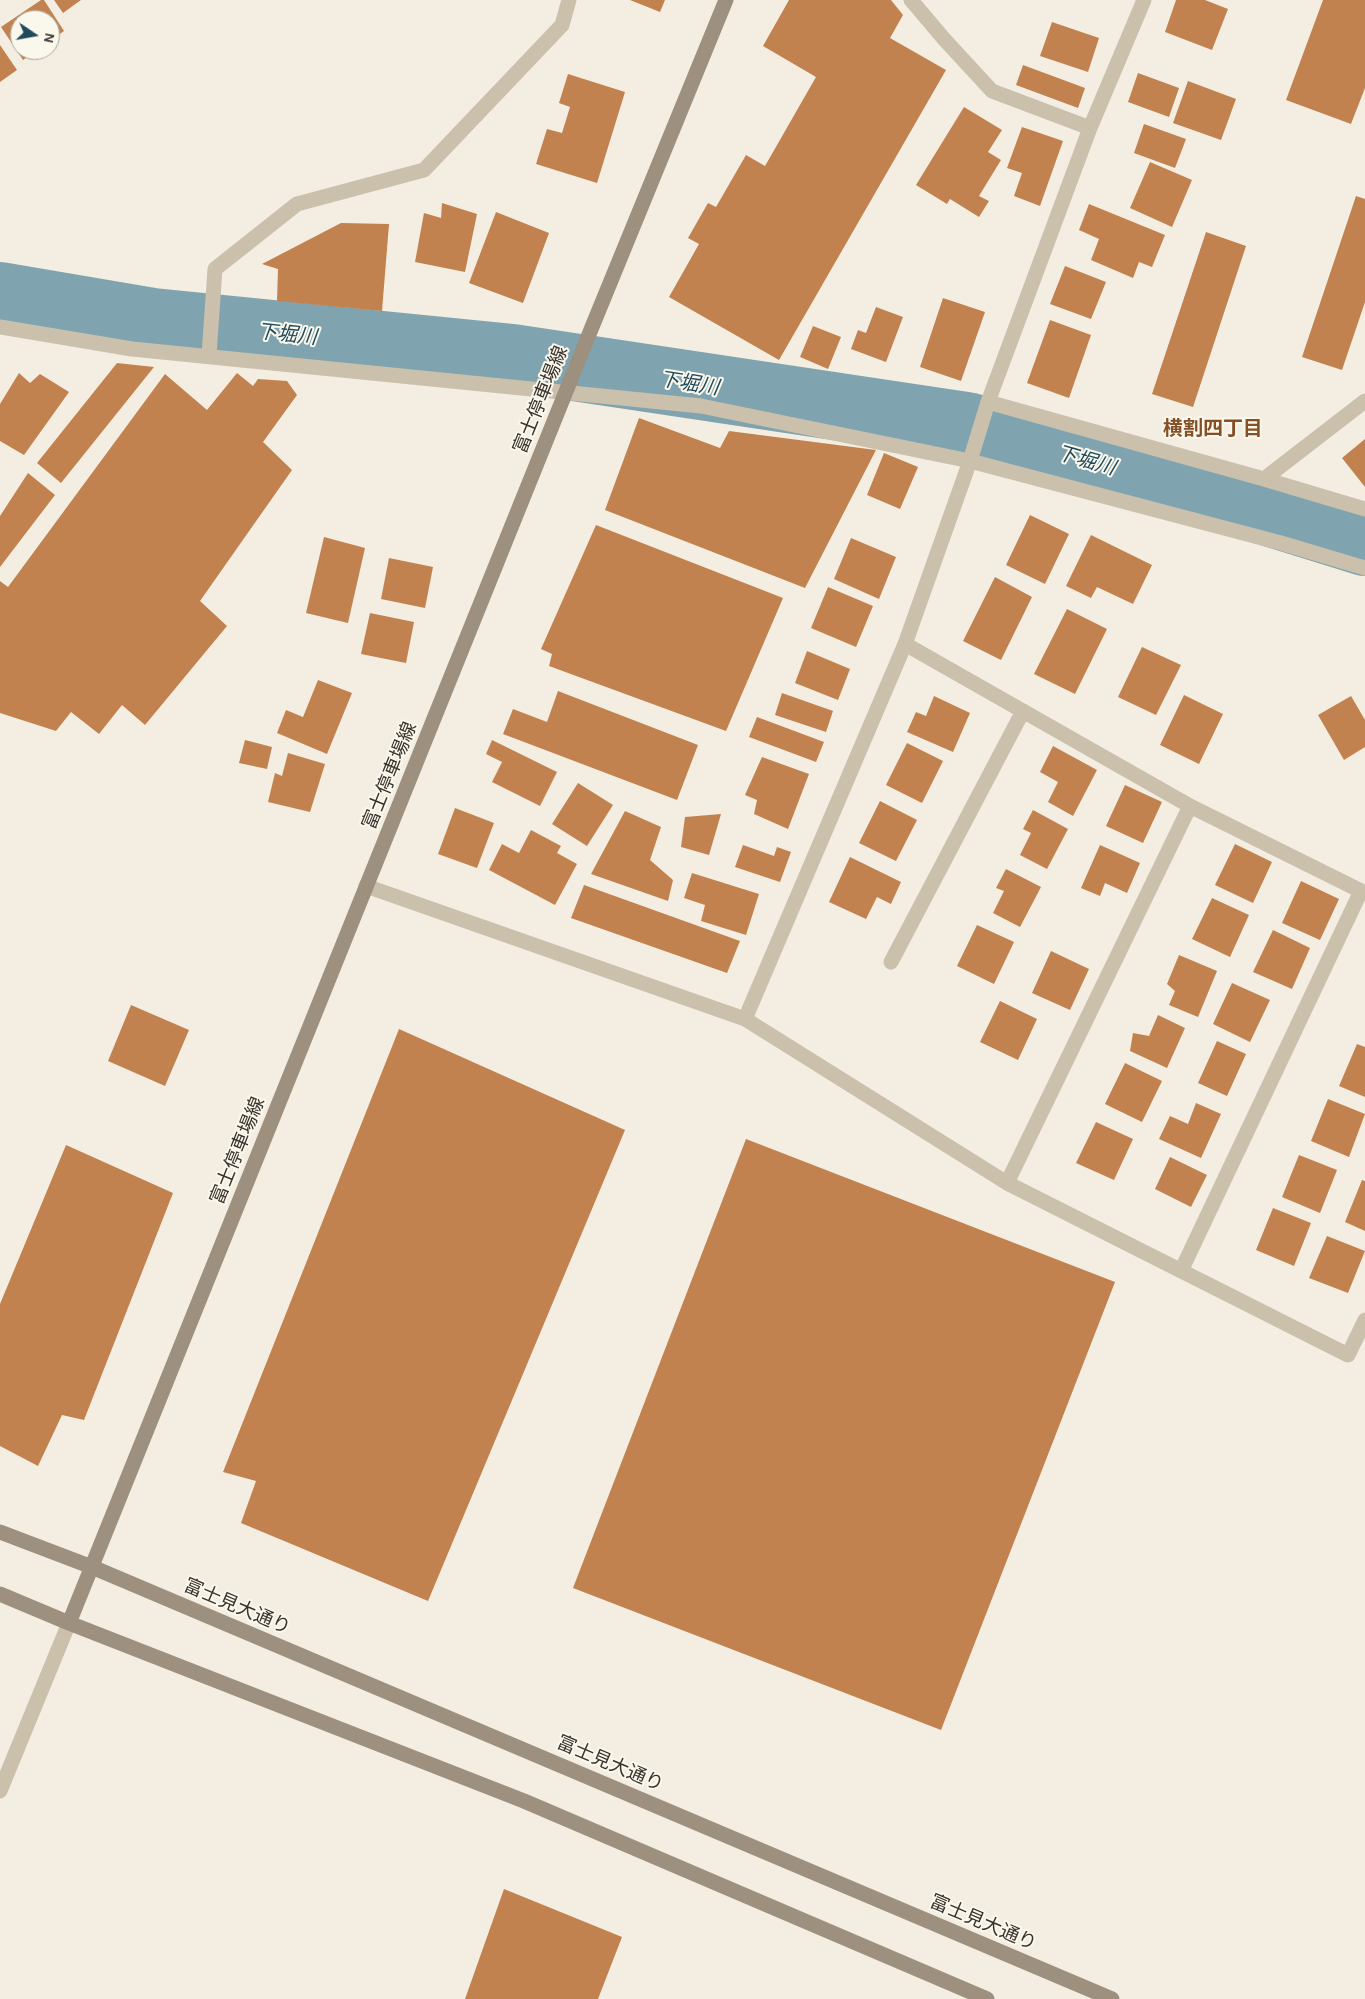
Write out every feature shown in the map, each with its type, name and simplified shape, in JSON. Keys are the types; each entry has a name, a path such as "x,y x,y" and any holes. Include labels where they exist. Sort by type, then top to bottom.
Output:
{"street":[{"path":"210,354 215,269 297,204 424,170 562,25 569,0"},
{"name":"富士停車場線","path":"69,1623 592,327 726,0"},
{"path":"911,0 992,91 1090,128"},
{"path":"745,1019 905,644 970,461 988,402 1090,128 1144,0"},
{"path":"0,327 132,349 210,354 701,406 970,461 1281,543 1365,568"},
{"path":"1264,479 1365,401"},
{"path":"988,402 1365,509"},
{"path":"905,644 1190,806 1363,892 1181,1271"},
{"path":"891,962 1023,711"},
{"path":"1007,1183 1190,806"},
{"path":"366,886 745,1019 1007,1183 1348,1355 1365,1320"},
{"path":"0,1532 92,1567"},
{"name":"富士見大通り","path":"92,1567 1112,1999"},
{"path":"0,1594 69,1623 524,1801 987,1999"},
{"path":"0,1791 69,1623"}],"building":[{"path":"44,0 50,10 26,10"},
{"path":"54,0 81,0 63,13"},
{"path":"630,0 665,0 660,12"},
{"path":"789,0 891,0 903,15 890,38 946,70 779,360 669,297 699,244 688,238 708,203 716,207 746,155 765,166 816,77 763,46"},
{"path":"1176,0 1205,0 1228,9 1212,50 1165,32"},
{"path":"1323,0 1365,0 1365,88 1351,124 1286,100"},
{"path":"10,21 10,40 1,27"},
{"path":"1052,22 1099,38 1088,72 1040,56"},
{"path":"60,25 64,31 60,34"},
{"path":"0,45 17,70 0,82"},
{"path":"1023,65 1085,88 1078,108 1016,85"},
{"path":"1138,73 1179,88 1169,117 1128,102"},
{"path":"568,74 625,92 597,183 536,164 547,129 562,133 570,107 559,103"},
{"path":"1188,81 1236,99 1221,140 1173,123"},
{"path":"964,107 1002,130 988,152 1001,160 979,196 989,201 979,217 950,199 947,204 916,185"},
{"path":"1144,124 1186,139 1175,168 1134,153"},
{"path":"1022,127 1063,141 1040,206 1014,196 1022,173 1007,168"},
{"path":"1150,162 1192,180 1172,227 1130,208"},
{"path":"1356,196 1365,199 1365,302 1342,370 1302,357"},
{"path":"442,203 477,214 465,272 415,262 424,213 441,218"},
{"path":"1089,204 1165,235 1152,267 1139,262 1133,278 1091,260 1099,239 1079,230"},
{"path":"496,212 549,233 523,303 469,283"},
{"path":"341,223 389,224 382,311 277,301 278,269 262,264"},
{"path":"1206,232 1246,246 1193,407 1152,394"},
{"path":"1065,266 1106,282 1091,319 1050,304"},
{"path":"943,298 985,312 961,381 920,367"},
{"path":"876,307 903,317 886,362 851,349 858,330 866,333"},
{"path":"1050,320 1091,335 1069,398 1027,383"},
{"path":"813,326 841,337 828,369 800,357"},
{"path":"117,363 154,367 61,483 37,463"},
{"path":"19,373 30,383 40,374 69,392 24,455 0,441 0,404"},
{"path":"237,373 253,386 258,379 287,381 297,395 263,442 292,470 200,601 227,626 145,725 122,705 99,734 71,712 56,731 0,713 0,581 8,587 165,374 207,410"},
{"path":"639,418 720,448 729,431 876,450 805,588 605,510"},
{"path":"1365,439 1365,487 1342,458"},
{"path":"884,453 918,467 900,509 867,495"},
{"path":"28,473 55,495 0,567 0,516"},
{"path":"1030,515 1069,534 1045,584 1006,565"},
{"path":"596,525 783,598 726,731 549,666 552,654 541,649"},
{"path":"1091,535 1152,565 1133,604 1097,587 1091,598 1066,586"},
{"path":"324,537 365,548 348,623 306,613"},
{"path":"851,538 896,557 879,599 834,579"},
{"path":"389,558 433,567 425,608 381,599"},
{"path":"995,577 1032,597 1001,660 963,641"},
{"path":"828,587 873,606 856,647 811,628"},
{"path":"1067,609 1107,629 1075,694 1034,674"},
{"path":"370,613 414,622 406,663 361,654"},
{"path":"1142,647 1181,665 1156,715 1118,697"},
{"path":"807,651 850,669 838,700 795,683"},
{"path":"318,680 352,693 327,754 277,733 286,710 303,717"},
{"path":"558,691 698,745 677,800 503,734 513,709 547,722"},
{"path":"782,693 833,711 826,732 775,715"},
{"path":"1184,695 1223,714 1199,764 1160,745"},
{"path":"934,696 970,713 953,752 907,732 916,712 926,716"},
{"path":"1351,696 1365,720 1365,747 1344,760 1318,715"},
{"path":"757,717 824,742 816,762 749,737"},
{"path":"245,740 272,747 267,769 239,763"},
{"path":"492,740 557,772 540,806 492,782 502,762 486,754"},
{"path":"907,743 943,761 922,803 886,785"},
{"path":"1053,746 1097,770 1073,816 1048,802 1058,782 1040,772"},
{"path":"288,753 325,764 310,812 268,802 275,773 282,776"},
{"path":"762,757 809,774 788,829 754,814 757,800 745,795"},
{"path":"578,783 613,805 587,846 552,824"},
{"path":"1125,785 1162,802 1143,843 1106,826"},
{"path":"880,801 917,820 896,861 859,843"},
{"path":"455,808 494,823 477,868 438,854"},
{"path":"1033,810 1068,829 1047,869 1020,855 1031,833 1023,829"},
{"path":"625,811 661,827 650,860 673,880 668,901 591,874"},
{"path":"721,814 709,855 681,847 685,817"},
{"path":"531,830 561,846 557,853 577,864 555,905 489,870 502,844 519,853"},
{"path":"1235,844 1272,862 1253,903 1215,885"},
{"path":"743,845 774,856 777,847 791,852 780,882 735,867"},
{"path":"1100,845 1140,863 1127,893 1105,883 1100,896 1081,888"},
{"path":"850,857 901,882 891,904 877,897 866,919 829,902"},
{"path":"1006,869 1041,887 1020,927 993,913 1004,891 996,888"},
{"path":"692,873 759,894 746,935 701,921 705,905 684,898"},
{"path":"1301,881 1339,899 1320,940 1282,923"},
{"path":"584,885 740,941 727,973 571,918"},
{"path":"1212,898 1249,915 1230,957 1192,939"},
{"path":"977,925 1014,942 994,984 957,966"},
{"path":"1273,930 1310,948 1292,989 1253,972"},
{"path":"1051,951 1089,969 1070,1010 1032,993"},
{"path":"1179,955 1217,971 1198,1017 1169,1005 1175,991 1167,984"},
{"path":"1232,983 1270,1000 1250,1042 1213,1024"},
{"path":"1000,1001 1037,1019 1018,1060 980,1042"},
{"path":"131,1005 189,1030 165,1086 108,1061"},
{"path":"1158,1015 1185,1028 1167,1068 1130,1051 1133,1033 1149,1036"},
{"path":"399,1029 625,1130 428,1601 241,1523 256,1481 223,1472"},
{"path":"1217,1041 1246,1054 1227,1096 1198,1083"},
{"path":"1357,1044 1365,1047 1365,1097 1339,1086"},
{"path":"1125,1063 1162,1081 1142,1122 1105,1104"},
{"path":"1328,1099 1365,1114 1349,1157 1311,1141"},
{"path":"1196,1103 1221,1114 1201,1158 1159,1139 1170,1116 1188,1124"},
{"path":"1096,1122 1133,1139 1114,1180 1076,1163"},
{"path":"746,1139 1115,1282 941,1730 573,1588"},
{"path":"66,1145 173,1193 84,1420 62,1415 38,1466 0,1446 0,1304"},
{"path":"1299,1155 1337,1170 1320,1213 1282,1197"},
{"path":"1170,1157 1207,1175 1191,1207 1155,1189"},
{"path":"1362,1180 1365,1181 1365,1231 1345,1222"},
{"path":"1273,1208 1311,1223 1294,1266 1256,1250"},
{"path":"1327,1236 1365,1251 1348,1293 1309,1278"},
{"path":"504,1889 622,1937 598,1999 465,1999"}],"waterway":[{"name":"下堀川","path":"0,296 153,322 513,358 967,426 1217,496 1365,542"}],"district":[{"name":"横割四丁目","path":"1213,429"}]}
